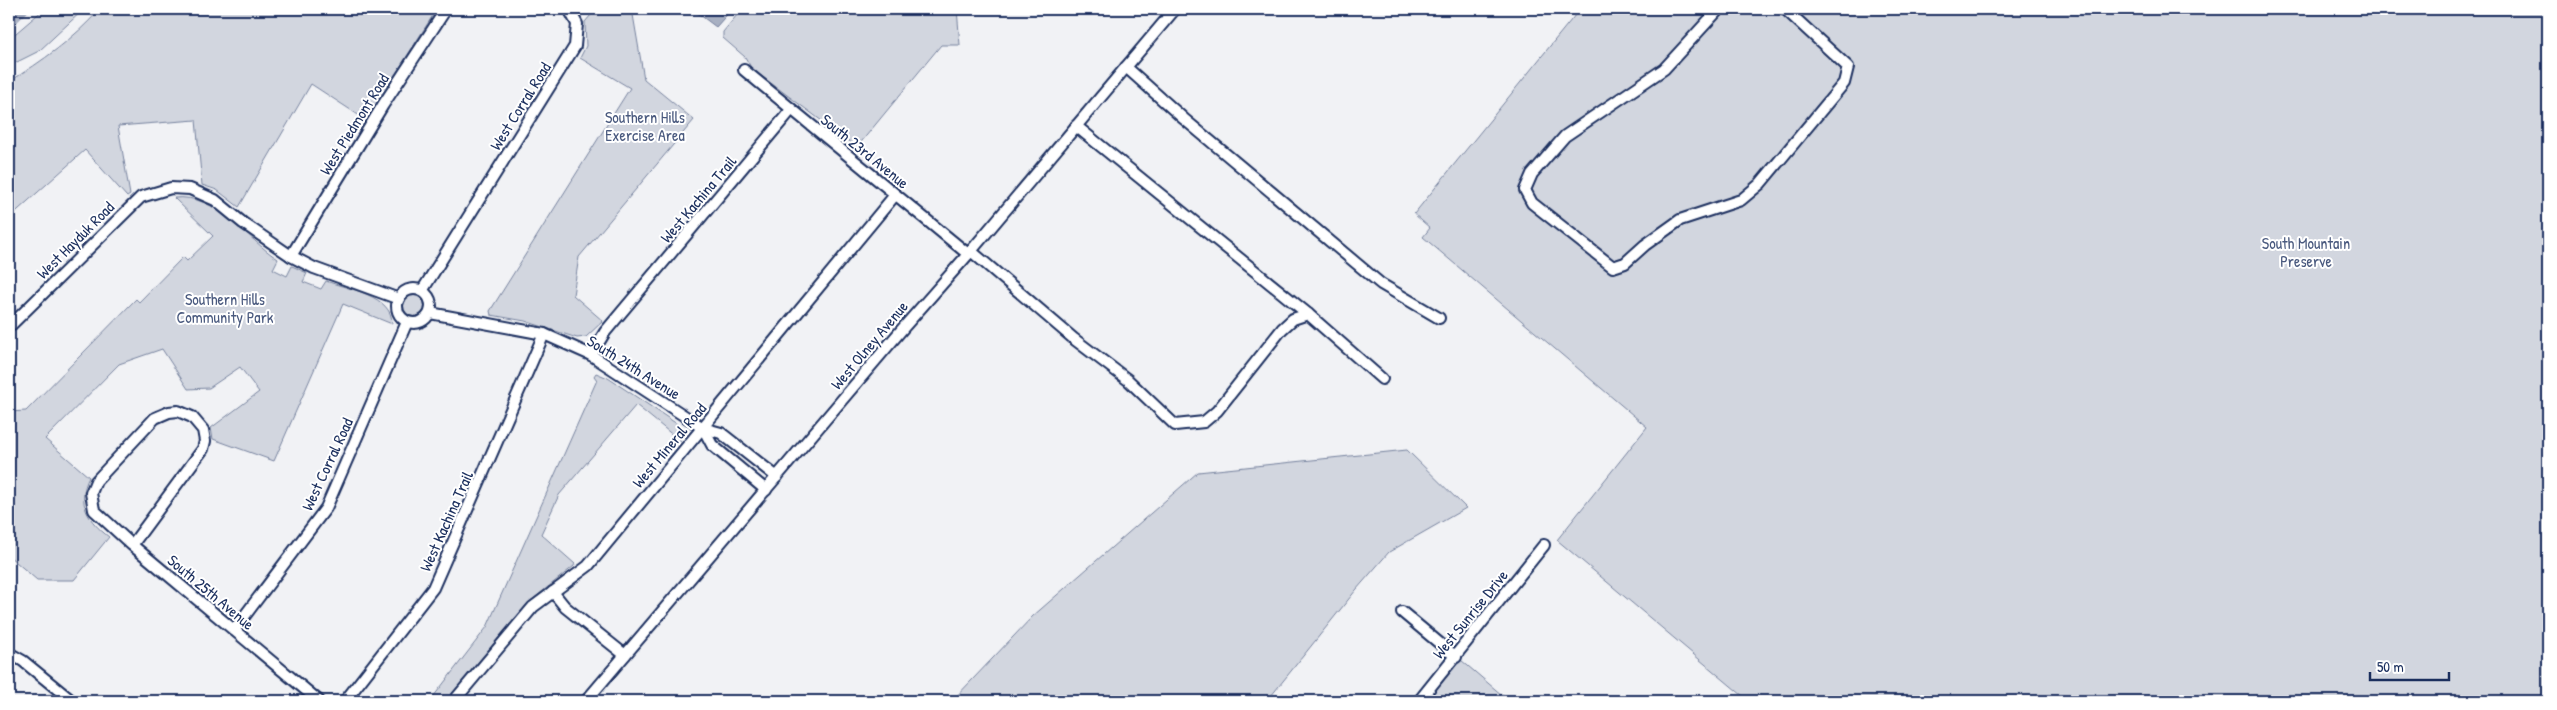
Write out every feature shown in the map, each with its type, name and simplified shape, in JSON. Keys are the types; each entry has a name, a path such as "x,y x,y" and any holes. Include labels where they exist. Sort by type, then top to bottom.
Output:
{"street":[{"name":"West Piedmont Road","path":"291,256 383,105 446,9"},
{"name":"West Corral Road","path":"422,291 575,46 577,24 569,9"},
{"path":"1719,9 1664,69 1565,136 1532,174 1525,190 1532,203 1612,267 1625,263 1680,220 1741,200 1760,184 1844,84 1848,68 1785,9"},
{"name":"West Olney Avenue","path":"586,701 904,327 970,253 1126,67 1169,11"},
{"path":"1126,67 1184,119 1381,284 1439,318"},
{"name":"South 23rd Avenue","path":"744,70 894,195 970,253 1074,339 1128,380 1176,425 1204,422 1217,411 1282,329 1293,319 1308,314"},
{"name":"West Kachina Trail","path":"591,355 605,332 791,110"},
{"path":"1076,126 1308,314 1382,379"},
{"name":"West Hayduk Road","path":"9,327 141,197 171,188 190,189 215,200 243,223 291,256"},
{"name":"West Mineral Road","path":"454,701 534,607 588,566 894,195"},
{"path":"291,256 314,268 398,299"},
{"path":"412,289 422,291 429,298 431,304 430,313 418,323 407,322 398,313 398,299 406,291 412,289"},
{"name":"South 24th Avenue","path":"430,313 544,334 591,355 703,428 721,433 777,477"},
{"name":"West Corral Road","path":"234,630 326,508 407,322"},
{"name":"West Kachina Trail","path":"345,701 433,588 544,334"},
{"name":"South 25th Avenue","path":"132,545 203,449 205,441 203,430 192,417 178,412 169,412 155,418 96,481 92,487 91,500 98,515 132,545 319,701"},
{"name":"South 24th Avenue","path":"703,428 712,445 766,490"},
{"path":"729,458 739,446"},
{"name":"West Sunrise Drive","path":"1418,701 1456,657 1544,545"},
{"path":"553,592 565,607 624,655"},
{"path":"1402,612 1456,657"},
{"path":"9,653 23,661 72,701"}],"green space":[{"path":"44,9 84,9 39,51 9,66 9,39"},
{"path":"100,9 437,9 366,120 311,84 239,207 217,190 202,185 196,120 118,126 130,195 127,197 85,150 9,218 9,82 57,49"},
{"name":"Southern Hills Exercise Area","path":"596,9 632,9 644,79 694,120 579,257 573,295 603,321 586,337 577,338 525,321 491,315 490,311 630,88 580,58 586,46 585,22"},
{"path":"742,9 957,9 960,45 941,45 857,147 752,69 745,57 723,38 723,32"},
{"name":"South Mountain Preserve","path":"1580,9 2548,9 2548,701 1749,701 1557,540 1647,427 1423,237 1430,228 1414,214"},
{"name":"Southern Hills Community Park","path":"174,198 190,198 204,203 230,219 278,259 273,269 287,276 292,266 307,273 303,282 321,289 326,281 356,290 377,300 385,306 390,314 392,324 343,304 274,461 213,439 211,428 259,392 240,367 209,388 188,389 162,349 119,364 45,439 89,477 84,495 86,511 95,525 109,537 74,580 37,580 9,556 9,412 26,411 136,299 139,302 183,257 187,261 213,236"},
{"path":"414,289 421,290 426,294 430,299 430,313 426,318 421,322 414,323 407,322 402,318 398,313 397,306 398,299 402,294 407,290"},
{"path":"596,373 608,378 677,424 681,430 680,441 636,405 559,495 541,534 575,564 574,566 528,603 446,701 430,701 487,627 597,380 594,376"},
{"path":"1407,450 1466,508 1389,552 1267,701 952,701 1033,616 1198,472"},
{"path":"1461,660 1509,701 1426,701"}],"water":[{"path":"692,9 732,9 716,27"}],"waterway":[{"path":"9,22 23,9"}]}
